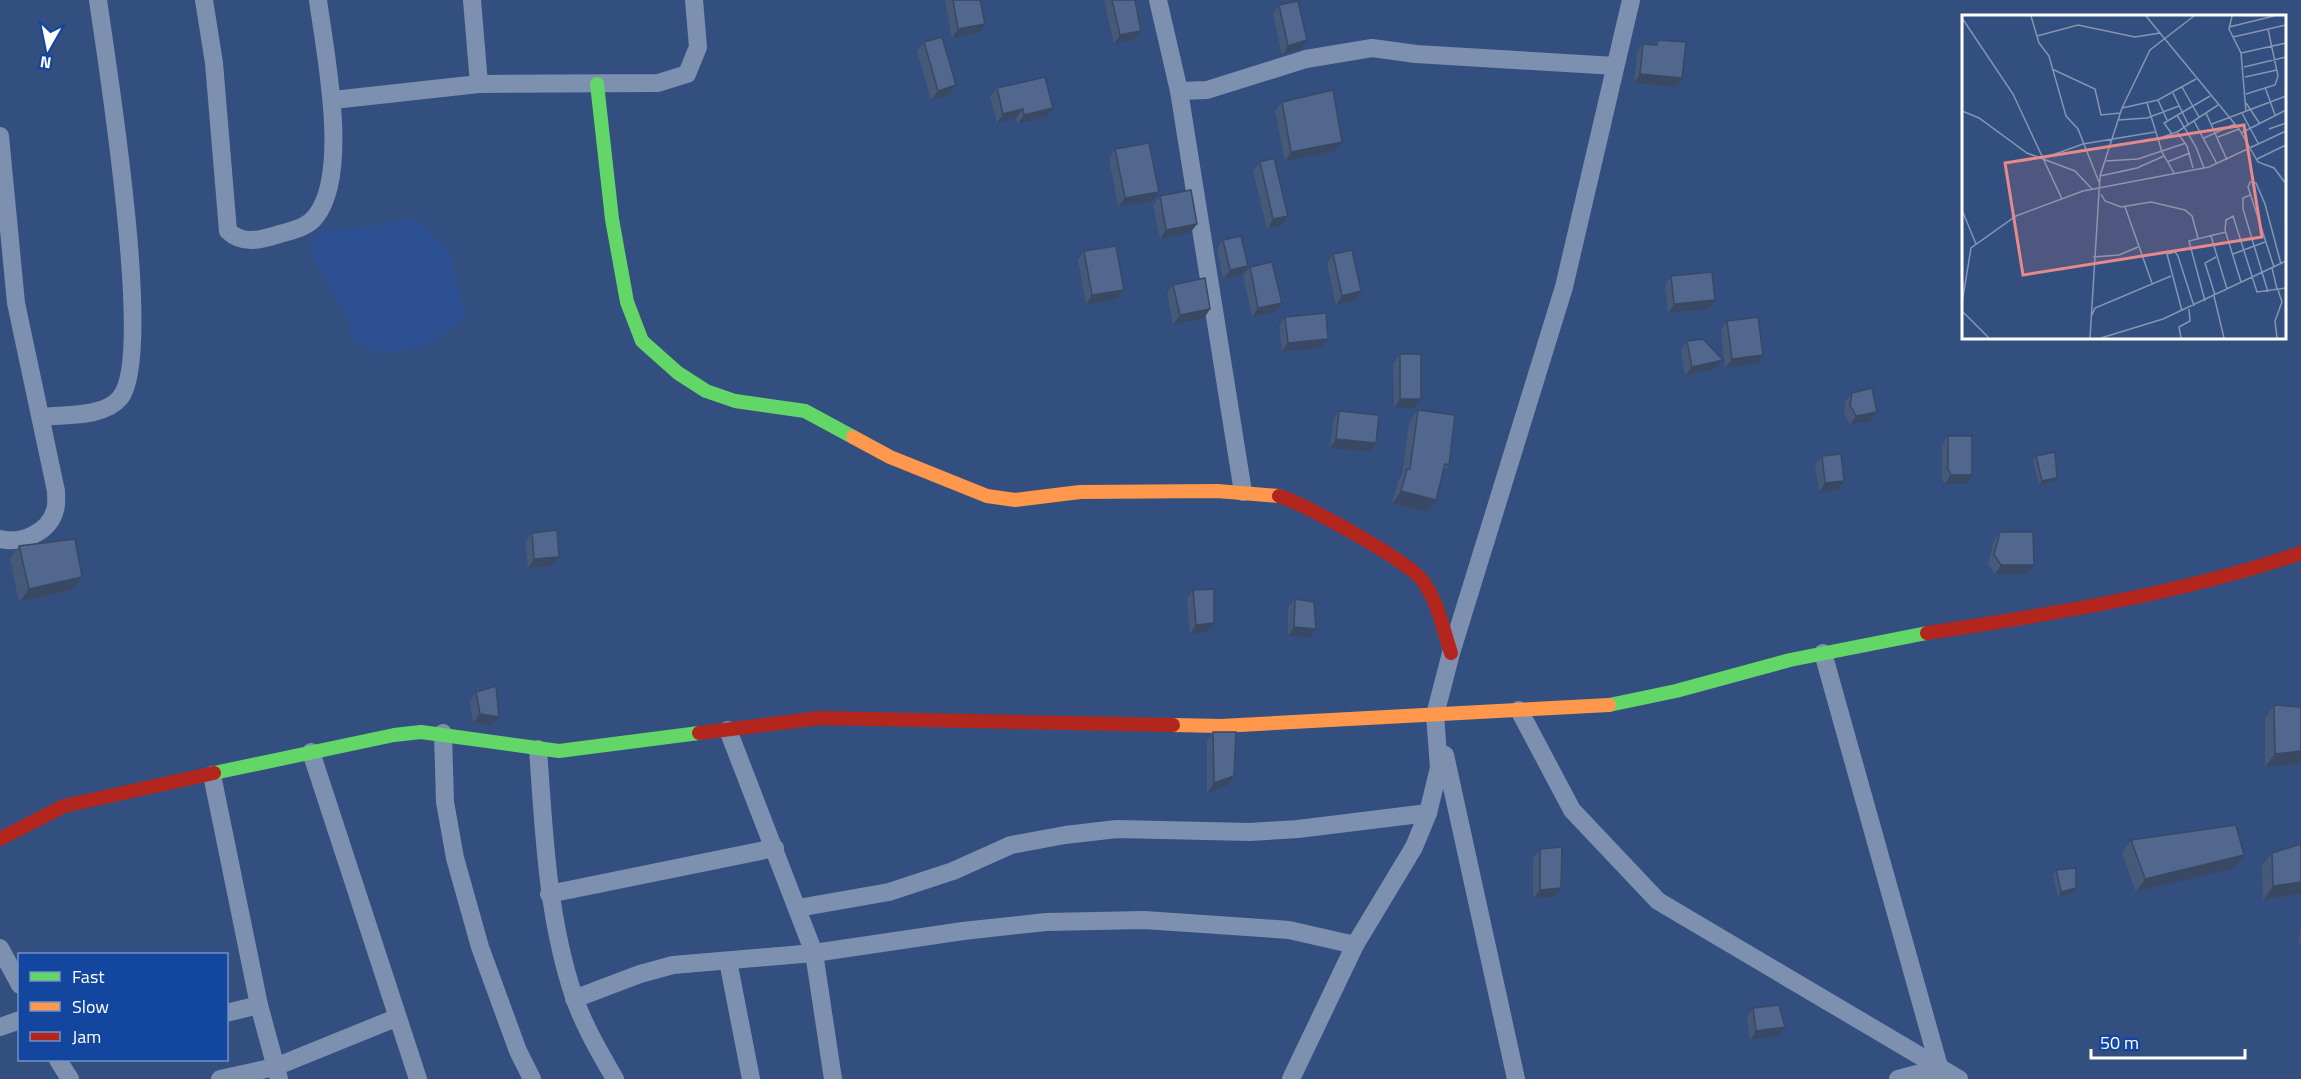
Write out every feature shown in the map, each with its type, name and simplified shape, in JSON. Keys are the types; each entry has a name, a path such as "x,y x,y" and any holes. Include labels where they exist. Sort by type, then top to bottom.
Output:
{"street":[{"path":"41,417 102,410 112,405 121,398 130,368 132,291 122,182 98,0"},
{"path":"204,0 214,63 228,231 234,237 256,240 304,227 315,218 325,203 329,185 334,127 333,100 318,0"},
{"path":"472,0 479,84"},
{"path":"333,100 479,84 658,83 687,74 698,47 694,0"},
{"path":"1158,0 1179,91 1243,492"},
{"path":"1291,1079 1355,945 1414,847 1428,813 1439,768 1435,715 1451,653 1564,287 1631,0"},
{"path":"1179,91 1207,90 1306,59 1372,48 1416,54 1615,66"},
{"path":"597,84 612,219 627,302 642,341 678,373 706,391 735,401 776,405 805,411 890,457 987,496 1016,500 1080,492 1243,492 1281,496 1390,554 1420,579 1429,592 1451,653"},
{"path":"0,136 16,303 56,491 56,510 44,528 25,539 0,539"},
{"path":"0,839 64,806 394,735 443,733 538,749 579,750 820,718 1221,726 1607,705 1644,699 1823,653 1928,633 2085,609 2242,573 2301,553"},
{"path":"1823,653 1941,1074"},
{"path":"1519,710 1572,810 1658,901 1941,1074 1959,1079"},
{"path":"1435,715 1516,1079"},
{"path":"728,730 814,953 833,1079"},
{"path":"443,733 445,802 455,858 480,947 518,1051 532,1079"},
{"path":"538,749 549,894 574,999 615,1079"},
{"path":"311,752 396,1018 418,1079"},
{"path":"212,775 260,1005 277,1073"},
{"path":"798,908 890,892 953,871 1011,845 1065,835 1117,829 1250,832 1298,829 1428,813"},
{"path":"549,894 775,848"},
{"path":"574,999 640,974 673,965 814,953 963,931 1046,922 1133,920 1289,930 1355,945"},
{"path":"0,948 18,981"},
{"path":"728,962 751,1079"},
{"path":"228,1013 260,1005"},
{"path":"220,1079 277,1073 396,1018"},
{"path":"0,1027 18,1021"},
{"path":"59,1061 70,1079"},
{"path":"1898,1079 1941,1074"}],"water":[{"path":"408,218 420,222 451,254 465,319 425,346 380,353 354,342 342,307 318,268 312,246 314,237 327,230 363,228"}],"building":[{"path":"953,0 980,0 985,24 958,29"},
{"path":"1112,0 1135,0 1141,31 1120,35"},
{"path":"1298,1 1307,40 1288,46 1279,5"},
{"path":"942,37 956,85 938,91 924,42"},
{"path":"1658,40 1686,42 1682,78 1640,74 1643,44 1657,45"},
{"path":"1045,77 1053,108 1024,115 1023,109 1003,114 997,88"},
{"path":"1333,90 1342,142 1291,152 1282,102"},
{"path":"1149,143 1159,192 1125,198 1115,149"},
{"path":"1274,158 1288,216 1273,219 1260,162"},
{"path":"1191,190 1197,224 1166,230 1160,196"},
{"path":"1241,236 1248,266 1230,270 1223,240"},
{"path":"1116,246 1124,290 1092,295 1084,251"},
{"path":"1352,250 1361,291 1342,296 1333,254"},
{"path":"1272,262 1282,303 1258,308 1250,267"},
{"path":"1712,272 1715,300 1674,304 1671,276"},
{"path":"1205,278 1210,309 1180,315 1173,285"},
{"path":"1326,313 1328,339 1288,343 1285,317"},
{"path":"1758,317 1763,355 1732,359 1727,321"},
{"path":"1703,339 1723,360 1692,367 1687,341"},
{"path":"1400,354 1421,354 1421,399 1400,399"},
{"path":"1872,388 1877,412 1856,416 1850,405 1852,393"},
{"path":"1418,410 1455,415 1449,465 1445,464 1436,500 1401,491 1407,469 1410,469"},
{"path":"1339,411 1379,415 1376,443 1336,439"},
{"path":"1948,436 1972,436 1972,475 1951,475 1948,469"},
{"path":"2055,452 2057,478 2042,481 2036,456"},
{"path":"1841,454 1844,481 1825,483 1822,456"},
{"path":"557,530 559,557 534,559 532,533"},
{"path":"2000,532 2033,532 2034,565 2001,565 1994,555"},
{"path":"75,539 82,577 29,589 19,546"},
{"path":"1214,589 1214,623 1196,625 1193,590"},
{"path":"1295,599 1314,602 1316,629 1294,627"},
{"path":"496,686 499,717 480,714 476,692"},
{"path":"2274,705 2301,707 2301,751 2275,754"},
{"path":"1213,732 1236,732 1234,776 1214,783"},
{"path":"2236,825 2244,855 2145,879 2131,840"},
{"path":"2301,844 2301,882 2273,886 2272,853"},
{"path":"1562,847 1561,888 1540,890 1540,849"},
{"path":"2076,868 2076,888 2061,892 2056,870"},
{"path":"1779,1005 1785,1027 1756,1031 1753,1008"}],"traffic: fast":[{"path":"597,84 612,219 627,302 642,341 678,373 706,391 735,401 805,411 853,437"},
{"path":"1609,705 1676,691 1790,660 1927,633"},
{"path":"214,773 394,735 421,732 559,751 699,733"}],"traffic: slow":[{"path":"853,437 890,457 987,496 1015,500 1080,492 1217,491 1279,496"},
{"path":"1173,725 1221,726 1609,705"}],"traffic: jam":[{"path":"1279,496 1354,534 1396,559 1422,580 1440,615 1451,653"},
{"path":"1927,633 2116,601 2209,580 2301,553"},
{"path":"699,733 820,718 1173,725"},
{"path":"0,839 64,806 214,773"}]}
